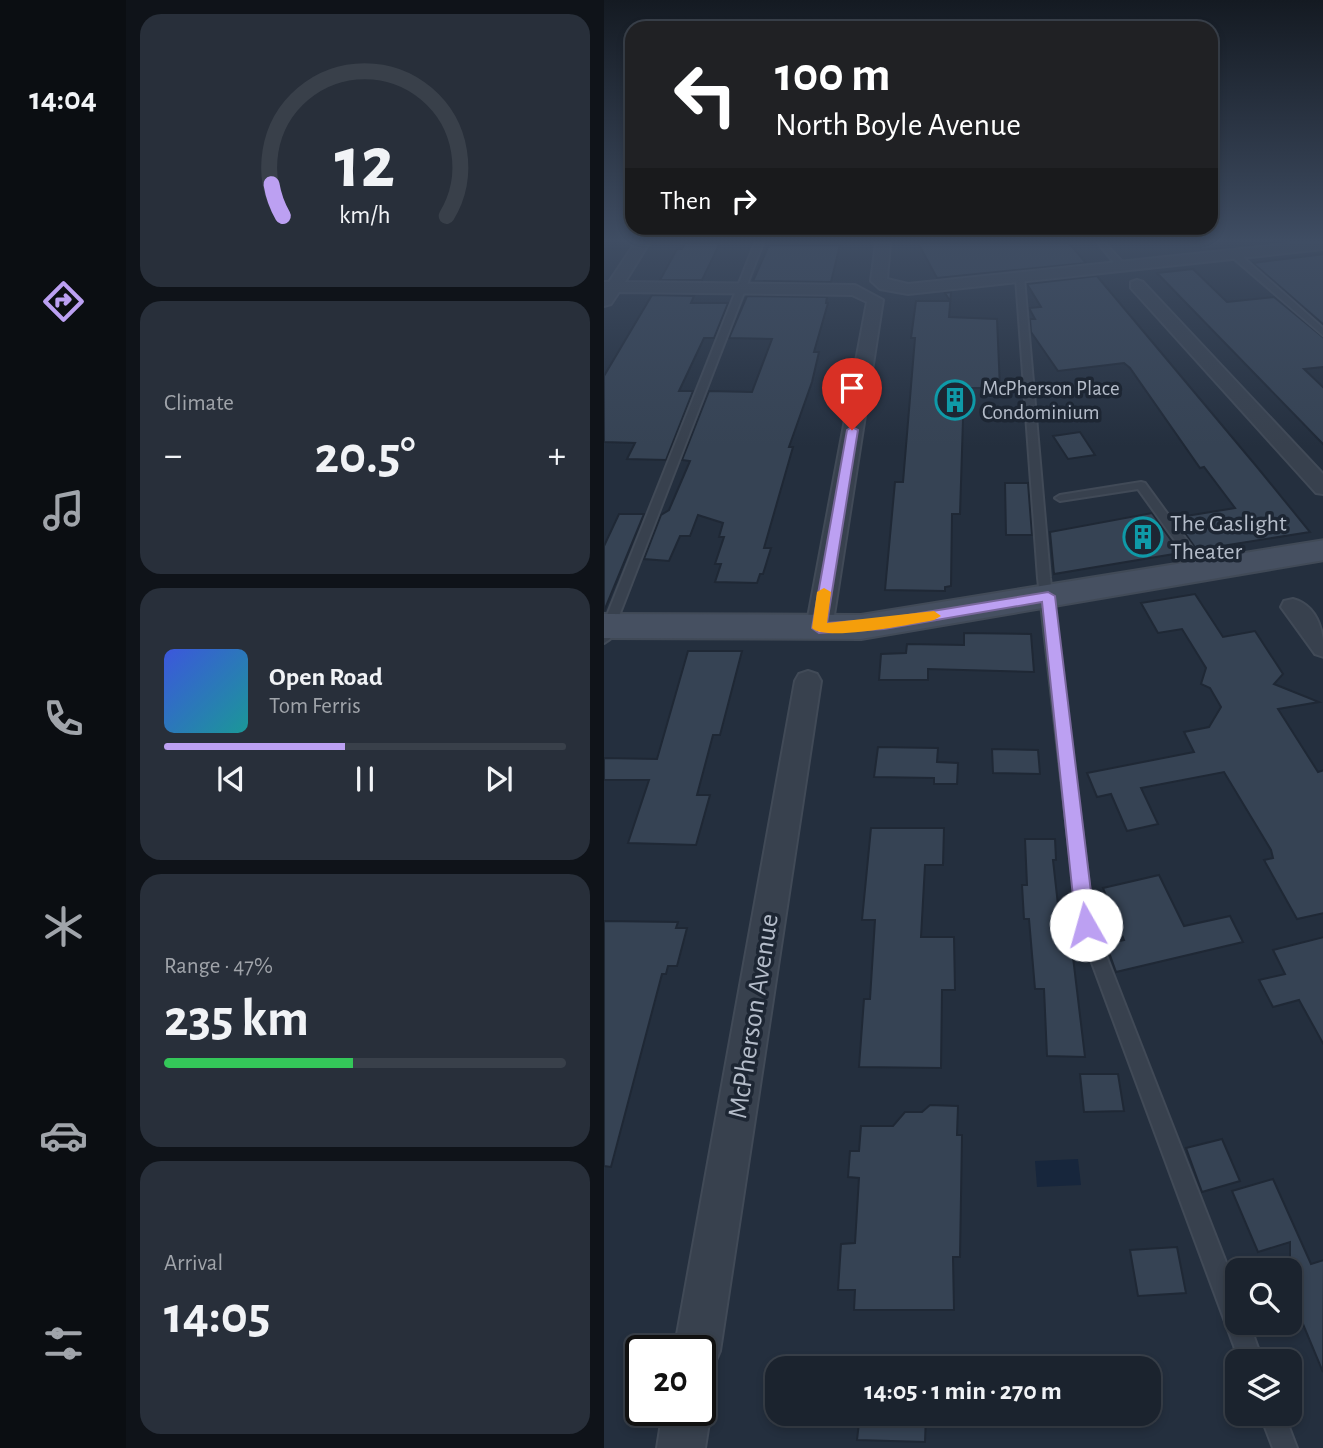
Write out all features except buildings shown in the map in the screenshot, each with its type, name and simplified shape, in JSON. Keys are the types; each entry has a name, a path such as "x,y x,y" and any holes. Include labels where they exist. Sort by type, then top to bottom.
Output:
{"street":[{"path":"819,628 873,311"},
{"path":"1160,311 1323,488"},
{"path":"606,630 819,628 884,624 1323,550"},
{"path":"1293,607 1323,648"},
{"name":"McPherson Avenue","path":"700,1335 808,681"},
{"path":"681,1448 684,1426"}],"lane":[{"path":"606,630 732,311"},
{"path":"1023,311 1044,578 1086,925 1225,1289"},
{"path":"1299,311 1323,334"},
{"path":"1060,498 1141,485 1203,570"},
{"path":"1277,1426 1285,1448"}],"water":[{"path":"1078,1159 1081,1185 1037,1187 1035,1161"}],"slow traffic":[{"path":"824,592 819,628 884,624 934,616"}],"place":[{"name":"McPherson Place Condominium","path":"955,400"},
{"name":"The Gaslight Theater","path":"1143,537"}],"route":[{"path":"852,430 819,628 884,624 1048,596 1086,925"}]}
